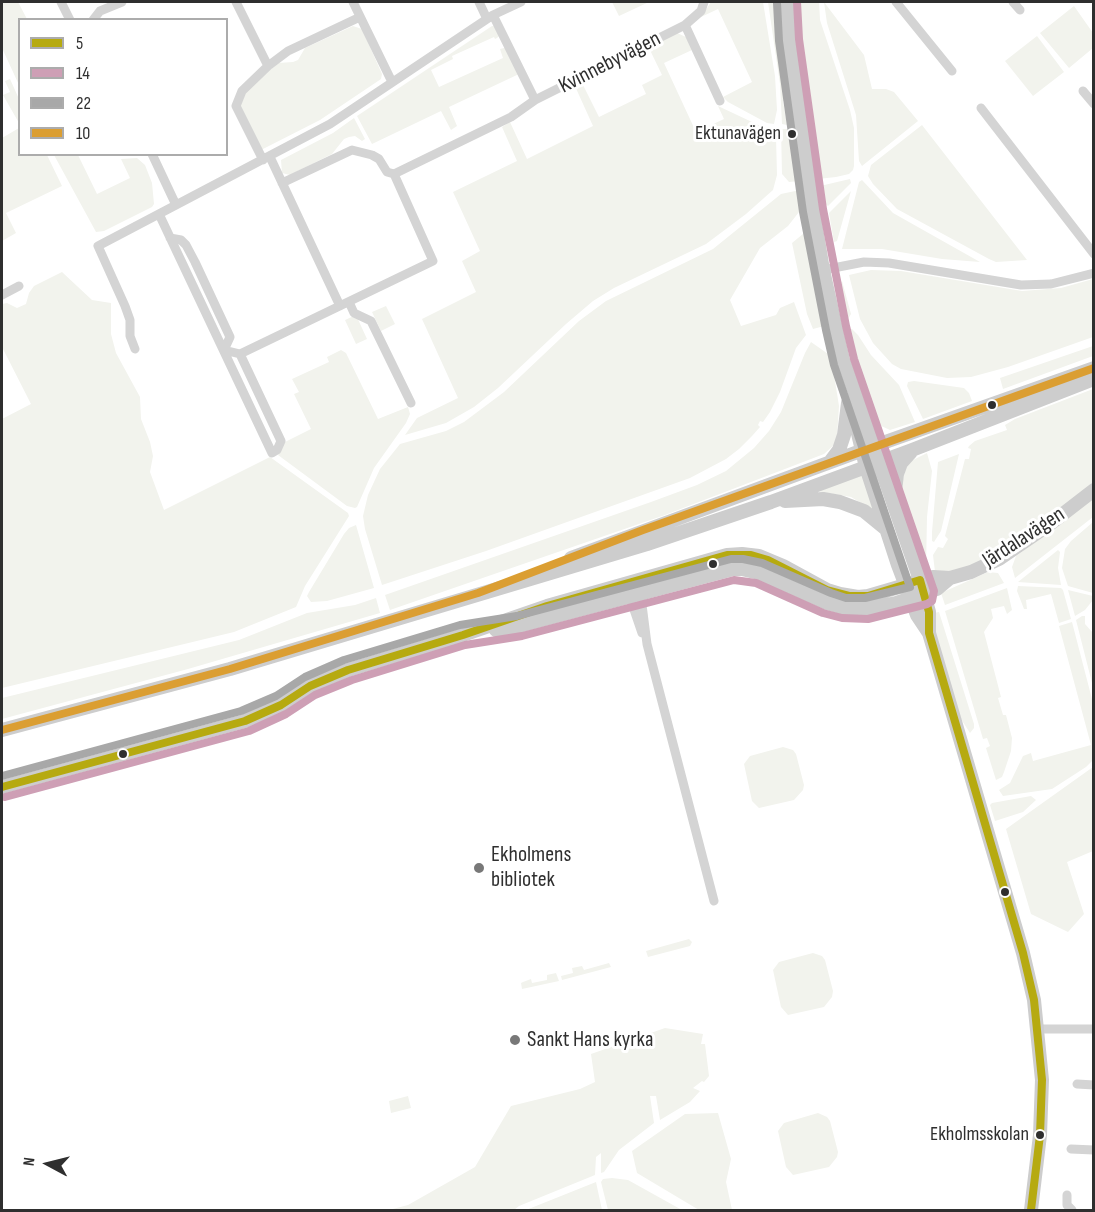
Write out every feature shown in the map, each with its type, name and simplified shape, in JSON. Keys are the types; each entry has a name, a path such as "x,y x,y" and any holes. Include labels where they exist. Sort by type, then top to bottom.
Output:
{"street":[{"path":"61,2 69,18"},
{"path":"95,18 100,11 122,2"},
{"path":"236,2 268,66"},
{"path":"352,2 392,82"},
{"name":"Kvinnebyvägen","path":"479,2 490,17 536,100"},
{"path":"135,349 130,336 130,320 125,306 98,246 330,124 490,17 521,2"},
{"name":"Kvinnebyvägen","path":"394,174 511,117 536,100 685,25 701,11 704,2"},
{"path":"787,2 792,63 823,270 844,362 873,465 888,531 915,589"},
{"path":"896,2 952,71"},
{"path":"360,17 288,51 268,66 242,91 236,106 282,183 345,304 354,313 371,321 411,403"},
{"name":"Kvinnebyvägen","path":"685,25 720,101"},
{"path":"1083,92 1094,104"},
{"path":"981,108 1094,254"},
{"path":"224,351 240,354 433,261 394,174 387,172 379,159 372,155 352,150 282,183"},
{"path":"153,156 176,205"},
{"path":"159,214 272,453 277,450 280,441 240,354"},
{"path":"823,270 864,262 889,263 1021,285 1051,284 1094,273"},
{"path":"2,295 19,286"},
{"path":"844,362 849,395 868,448"},
{"path":"478,593 868,448 1094,368"},
{"path":"2,730 230,669 647,544 873,465 1094,379"},
{"path":"830,462 839,450 844,435 849,395"},
{"path":"894,505 897,474 901,463 912,450"},
{"path":"873,465 894,505 915,589 917,615 929,633 1023,953 1034,1000 1039,1029 1042,1080 1031,1210"},
{"name":"Järdalavägen","path":"2,788 244,721 281,705 310,686 348,670 463,635 519,626 633,589 727,555 742,554 768,560 827,590 850,596 868,596 915,589 933,577 950,578 971,572 999,558 1050,524 1094,490"},
{"path":"771,502 807,500 840,502 864,511 888,531"},
{"path":"633,589 714,901"},
{"path":"1039,1029 1094,1029"},
{"path":"1077,1084 1094,1085"},
{"path":"1071,1149 1094,1150"},
{"path":"1067,1195 1067,1205 1072,1210"}],"shaded area":[{"path":"2,2 18,2 26,18 18,18 18,83 2,48"},
{"path":"612,2 649,2 619,16"},
{"path":"711,2 763,2 775,76 777,110 774,124 767,123 723,97 752,82 718,9 701,17"},
{"path":"768,2 779,2 787,100 783,101 787,125 782,124 780,84"},
{"path":"793,2 819,2 820,20 854,128 854,166 849,174 818,179 798,60"},
{"path":"824,2 864,55 872,89 886,89 894,92 918,121 862,166 859,161 856,115 827,23"},
{"path":"1074,6 1093,33 1093,48 1069,68 1040,33"},
{"path":"353,26 362,29 382,74 381,79 320,120 261,150 241,108 241,101 247,90 278,63 298,60 305,48"},
{"path":"495,26 499,36 497,38 494,37 452,56 453,59 431,70 439,87 503,58 500,49 504,48 519,74 449,107 457,126 451,130 441,111 372,144 357,116"},
{"path":"677,33 686,37 692,50 664,63 696,132 724,119 718,106 769,130 776,137 777,175 773,190 706,244 614,288 593,301 474,407 446,423 405,435 417,418 458,398 422,319 476,292 462,261 480,251 453,192 517,161 502,127 510,122 527,159 593,126 574,84 581,81 599,117 646,94 642,85 662,75 649,48"},
{"path":"1037,36 1064,72 1033,96 1005,61"},
{"path":"10,79 18,97 18,121 3,95 10,92 5,81"},
{"path":"354,118 365,139 362,141 355,136 344,139 332,154 290,175 282,173 281,160 333,133"},
{"path":"922,125 1027,260 996,262 989,259 897,209 873,184 868,176 871,165"},
{"path":"18,129 18,156 47,156 62,186 6,213 16,233 2,241 2,138"},
{"path":"781,129 787,129 788,138 793,137 800,181 789,182 782,174"},
{"path":"55,156 78,156 97,194 130,178 121,159 137,158 145,165 152,183 154,204 152,207 104,231 96,232"},
{"path":"850,179 851,183 828,206 823,202 820,186"},
{"path":"862,180 893,213 980,262 942,259 882,249 842,249 859,182"},
{"path":"800,190 799,212 788,226 760,248 730,300 741,326 776,315 780,308 794,302 806,335 796,348 770,412 763,422 760,421 758,425 760,427 739,449 726,459 690,478 486,551 382,585 363,516 368,495 380,469 400,444 446,431 464,422 504,392 579,321 606,301 713,249 781,194"},
{"path":"851,191 837,241 834,242 829,213"},
{"path":"809,229 828,325 813,329 807,314 792,243"},
{"path":"871,270 901,271 1022,291 1061,288 1093,279 1093,337 1008,367 971,377 947,378 901,369 892,364 873,343 860,319 849,275"},
{"path":"62,272 92,300 111,303 111,334 116,353 140,397 141,419 153,456 150,472 164,510 270,457 348,513 349,516 305,586 296,607 234,632 2,688 2,419 31,404 2,347 2,304 7,303 17,308 26,304 34,286"},
{"path":"842,281 851,314 842,322 837,301 838,288"},
{"path":"386,306 395,324 381,331 372,312"},
{"path":"356,315 367,339 356,344 345,320"},
{"path":"852,329 871,355 899,385 915,422 890,430 877,424 871,416 853,365 844,330"},
{"path":"811,342 831,356 839,406 837,437 834,445 824,454 665,515 390,610 385,595 651,502 697,485 726,471 754,448 769,431 781,412"},
{"path":"1093,346 1093,356 1003,389 1000,378"},
{"path":"341,350 346,353 378,419 408,407 410,414 374,468 355,508 347,506 278,455 285,442 311,429 294,394 299,392 292,379 329,362 327,357"},
{"path":"908,382 964,388 972,401 923,419 907,386"},
{"path":"1093,389 1093,482 1052,516 1002,551 981,562 952,572 935,572 933,555 938,547 943,548 948,539 945,536 965,459 969,459 971,449 968,448 969,446 975,441 1007,430 1005,425 1015,419"},
{"path":"927,453 932,471 927,517 926,569 919,563 910,535 902,483 906,468 911,461"},
{"path":"959,454 941,531 934,542 932,532 938,462"},
{"path":"862,474 876,512 851,497 816,491"},
{"path":"1093,498 1093,517 1015,578 1012,567 1016,556"},
{"path":"1093,522 1093,593 1068,586 1062,568 1065,549"},
{"path":"356,525 374,588 327,601 311,602 307,596 309,592 344,534"},
{"path":"1058,550 1060,552 1058,568 1061,585 1018,582"},
{"path":"988,572 998,573 1004,583 945,605 941,593"},
{"path":"1018,586 1061,588 1071,619 1059,623 1051,594 1026,600 1027,609 1024,609 1017,591"},
{"path":"1007,588 1012,610 1007,614 1004,606 991,609 993,618 984,632 1001,697 998,698 1003,715 1006,715 1012,738 1011,751 1004,772 1002,777 996,780 986,748 990,746 987,738 983,739 945,611"},
{"path":"1068,590 1093,596 1093,600 1085,610 1075,616"},
{"path":"376,598 380,613 188,669 2,719 2,698 239,640 307,613 355,605"},
{"path":"939,612 974,724 970,733 961,719 935,632 934,613"},
{"path":"1085,616 1085,624 1093,633 1093,687 1076,620"},
{"path":"1072,622 1093,703 1093,760 1052,789 1003,796 999,790 1010,783 1023,756 1031,753 1033,761 1091,745 1059,626"},
{"path":"783,747 793,750 796,754 804,785 803,790 794,800 759,808 752,801 744,764 750,756"},
{"path":"1093,767 1093,851 1067,862 1084,914 1068,932 1031,914 1006,829"},
{"path":"1031,796 1036,800 1023,812 995,821 990,805 992,803"},
{"path":"689,939 692,942 690,946 648,957 646,951"},
{"path":"813,953 822,956 825,960 833,991 832,997 824,1007 788,1015 781,1007 773,970 779,962"},
{"path":"609,963 611,967 562,980 561,976 573,973 572,968 582,966 584,970"},
{"path":"556,973 559,981 522,989 521,983 523,982 531,979 532,983 547,980 547,975"},
{"path":"665,1028 703,1034 701,1044 705,1044 709,1076 693,1088 700,1091 690,1102 660,1120 656,1096 650,1096 654,1123 619,1150 604,1172 601,1173 601,1153 596,1157 595,1175 514,1210 389,1210 408,1205 475,1167 511,1106 580,1089 595,1082 591,1054"},
{"path":"408,1096 411,1108 391,1113 389,1101"},
{"path":"718,1113 731,1159 726,1182 732,1210 699,1210 637,1173 632,1151 685,1114"},
{"path":"818,1113 830,1121 838,1152 837,1157 829,1167 793,1175 786,1167 778,1131 784,1123"},
{"path":"603,1179 628,1180 682,1210 608,1210 601,1182"},
{"path":"596,1182 602,1210 526,1210"}],"transit line":[{"name":"14","path":"5,797 249,731 286,714 315,695 352,680 465,645 522,636 734,580 756,583 823,613 842,618 868,619 932,601 934,591 854,359 846,326 823,209 799,39 797,2"},
{"name":"22","path":"2,776 241,711 276,696 305,677 344,660 460,625 517,616 731,559 762,563 846,598 865,598 910,587 834,365 826,330 803,212 779,41 777,3"},
{"name":"10","path":"2,730 230,669 478,593 643,530 1094,368"},
{"name":"5","path":"2,787 245,721 281,705 310,686 348,670 463,635 547,606 727,555 751,555 768,560 827,590 850,596 868,596 920,580 929,612 929,633 1023,953 1034,1000 1042,1080 1040,1135 1031,1210"}],"place":[{"name":"Ektunavägen","path":"792,134"},
{"name":"Ekholmens bibliotek","path":"479,868"},
{"name":"Sankt Hans kyrka","path":"515,1040"},
{"name":"Ekholmsskolan","path":"1040,1135"}]}
